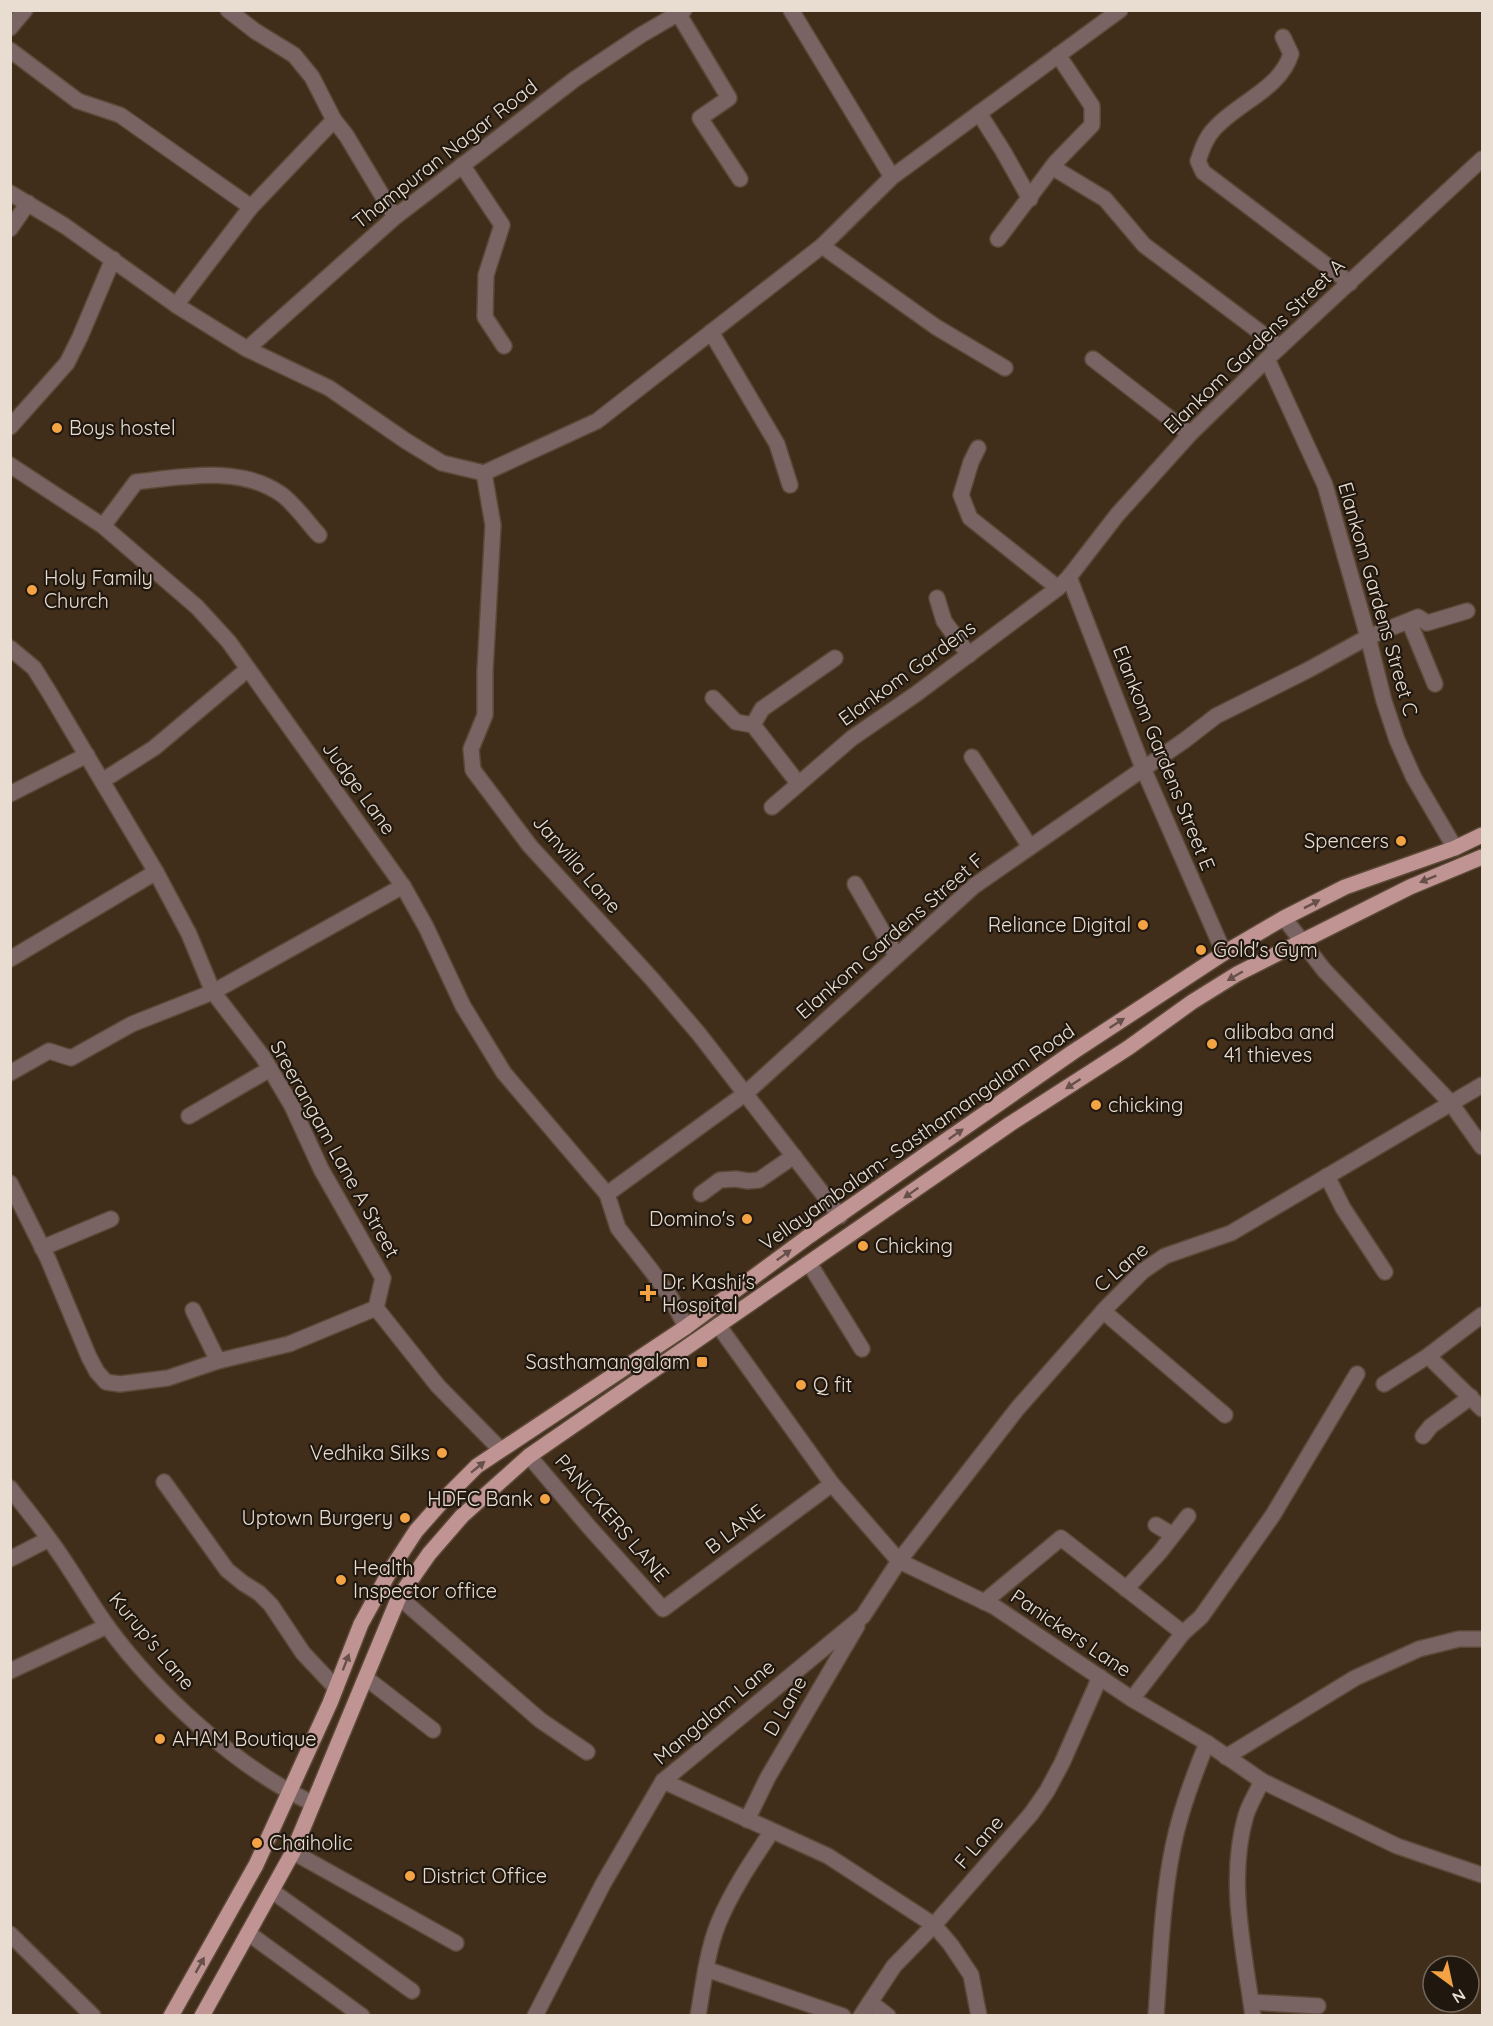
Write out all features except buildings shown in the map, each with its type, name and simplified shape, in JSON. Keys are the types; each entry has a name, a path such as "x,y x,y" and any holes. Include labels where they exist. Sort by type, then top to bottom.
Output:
{"main road":[{"name":"Vellayambalam- Sasthamangalam Road","path":"171,2016 256,1865 336,1688 361,1624 390,1571 416,1531 477,1466 686,1327 809,1236 1073,1052 1224,953 1284,918 1345,887 1455,848 1482,836"},
{"name":"Vellayambalam- Sasthamangalam Road","path":"202,2016 293,1852 399,1598 429,1554 462,1516 529,1456 1010,1124 1192,1002 1237,974 1410,887 1482,857"},
{"path":"1139,1008 1153,1030"}],"street":[{"path":"10,28 25,10"},
{"path":"228,10 255,31 294,55 312,77 334,120 346,135 395,217"},
{"path":"791,10 892,177"},
{"path":"10,193 247,349 329,388 442,463 484,473 597,421 822,246 892,177 1120,10"},
{"path":"681,12 729,98 700,118 740,178"},
{"name":"Thampuran Nagar Road","path":"247,349 395,217 575,79 641,35 681,12"},
{"path":"1283,38 1291,54 1281,75 1231,112 1213,129 1203,146 1198,161 1210,178 1350,284"},
{"path":"10,50 78,101 120,115 251,207"},
{"path":"998,238 1052,167 1092,125 1092,106 1058,55"},
{"path":"979,113 1030,198"},
{"path":"176,304 251,207 334,120"},
{"name":"Elankom Gardens Street A","path":"1064,583 1117,515 1190,434 1267,359 1482,159"},
{"path":"462,165 502,225 486,275 484,317 504,346"},
{"path":"1052,167 1106,199 1144,245 1280,347"},
{"path":"10,229 28,204"},
{"path":"822,246 936,327 1005,368"},
{"path":"10,427 66,363 80,337 113,259"},
{"path":"711,332 777,444 790,484"},
{"path":"1093,359 1190,434"},
{"name":"Elankom Gardens Street C","path":"1267,359 1325,485 1384,701 1397,740 1414,778 1455,848"},
{"path":"978,448 971,462 962,495 970,518 1064,583"},
{"name":"Judge Lane","path":"10,465 103,526 198,607 229,642 403,886 426,927 463,1006 504,1073 607,1194"},
{"name":"Janvilla Lane","path":"484,473 493,525 485,671 485,715 471,749 474,770 530,846 652,979 746,1093 840,1216"},
{"path":"103,526 136,482 200,475 248,479 281,494 319,535"},
{"name":"Elankom Gardens","path":"772,807 852,738 969,655 1064,583"},
{"name":"Elankom Gardens Street E","path":"1064,583 1224,953"},
{"path":"937,598 944,621 969,655"},
{"name":"Elankom Gardens Street F","path":"607,1194 746,1093 974,886 1185,741 1216,716 1368,637 1418,617 1427,623 1467,611"},
{"path":"1409,621 1435,684"},
{"name":"Sreerangam Lane A Street","path":"10,648 34,668 87,754 156,872 189,934 213,992 263,1057 292,1106 321,1169 383,1278 376,1308"},
{"path":"753,725 762,710 835,658"},
{"path":"102,781 154,748 248,669"},
{"path":"713,698 736,722 753,725 798,783"},
{"path":"10,794 87,754"},
{"path":"972,757 1029,847"},
{"path":"10,959 156,872"},
{"path":"855,884 896,955"},
{"path":"10,1073 49,1051 71,1058 132,1024 213,992 403,886"},
{"path":"1284,918 1300,942 1324,970 1450,1102 1482,1147"},
{"path":"189,1116 270,1069"},
{"name":"C Lane","path":"899,1561 1017,1409 1103,1311 1143,1271 1165,1256 1231,1233 1482,1085"},
{"path":"701,1194 720,1180 759,1180 794,1156"},
{"path":"1327,1176 1343,1208 1385,1272"},
{"path":"10,1183 42,1248 88,1357 106,1382 120,1384 168,1378 218,1361 289,1344 376,1308 438,1386 501,1450"},
{"path":"607,1194 618,1228 671,1298 686,1327"},
{"path":"42,1248 111,1219"},
{"path":"809,1263 862,1349"},
{"path":"193,1310 218,1361"},
{"path":"1103,1311 1225,1415"},
{"path":"1384,1384 1428,1356 1482,1315"},
{"name":"Panickers Lane","path":"718,1325 832,1484 899,1561 984,1602 1132,1699 1207,1743 1262,1781 1398,1846 1482,1875"},
{"path":"1428,1356 1482,1409"},
{"path":"1132,1699 1183,1632 1200,1617 1273,1515 1357,1374"},
{"path":"1423,1436 1431,1426 1471,1397"},
{"name":"PANICKERS LANE","path":"529,1456 663,1609"},
{"path":"164,1482 227,1570 259,1593 271,1605 303,1653 336,1688"},
{"name":"B LANE","path":"663,1609 832,1484"},
{"name":"Kurup's Lane","path":"10,1488 49,1539 107,1626 159,1688 217,1742 290,1792 312,1803"},
{"path":"1126,1589 1188,1516"},
{"path":"1156,1525 1173,1535"},
{"path":"984,1602 1061,1538 1183,1632"},
{"path":"10,1559 49,1539"},
{"name":"Mangalam Lane","path":"536,2016 603,1884 663,1781 863,1616 899,1561"},
{"path":"399,1598 540,1720 587,1752"},
{"name":"D Lane","path":"747,1820 768,1777 863,1616"},
{"path":"10,1671 107,1626"},
{"path":"1226,1757 1354,1678 1419,1649 1459,1639 1482,1639"},
{"name":"F Lane","path":"861,2016 894,1966 934,1925 1031,1814 1062,1763 1100,1677"},
{"path":"366,1678 433,1730"},
{"path":"1156,2016 1164,1915 1173,1848 1188,1788 1207,1743"},
{"path":"663,1781 828,1856 934,1925 971,1975 979,2016"},
{"path":"1262,1781 1246,1814 1237,1859 1238,1905 1252,2009 1318,2006"},
{"path":"698,2016 706,1969 717,1926 737,1883 772,1831"},
{"path":"293,1852 456,1943"},
{"path":"272,1891 412,1991"},
{"path":"248,1933 362,2016"},
{"path":"10,1934 93,2016"},
{"path":"706,1969 843,2016"},
{"path":"870,2002 888,2016"}],"place":[{"name":"Boys hostel","path":"57,428"},
{"name":"Holy Family Church","path":"32,590"},
{"name":"Spencers","path":"1401,841"},
{"name":"Reliance Digital","path":"1143,925"},
{"name":"Gold's Gym","path":"1201,950"},
{"name":"alibaba and 41 thieves","path":"1212,1044"},
{"name":"chicking","path":"1096,1105"},
{"name":"Domino's","path":"747,1219"},
{"name":"Chicking","path":"863,1246"},
{"name":"Dr. Kashi's Hospital","path":"648,1293"},
{"name":"Sasthamangalam","path":"702,1362"},
{"name":"Q fit","path":"801,1385"},
{"name":"Vedhika Silks","path":"442,1453"},
{"name":"HDFC Bank","path":"545,1499"},
{"name":"Uptown Burgery","path":"405,1518"},
{"name":"Health Inspector office","path":"341,1580"},
{"name":"AHAM Boutique","path":"160,1739"},
{"name":"Chaiholic","path":"257,1843"},
{"name":"District Office","path":"410,1876"}]}
